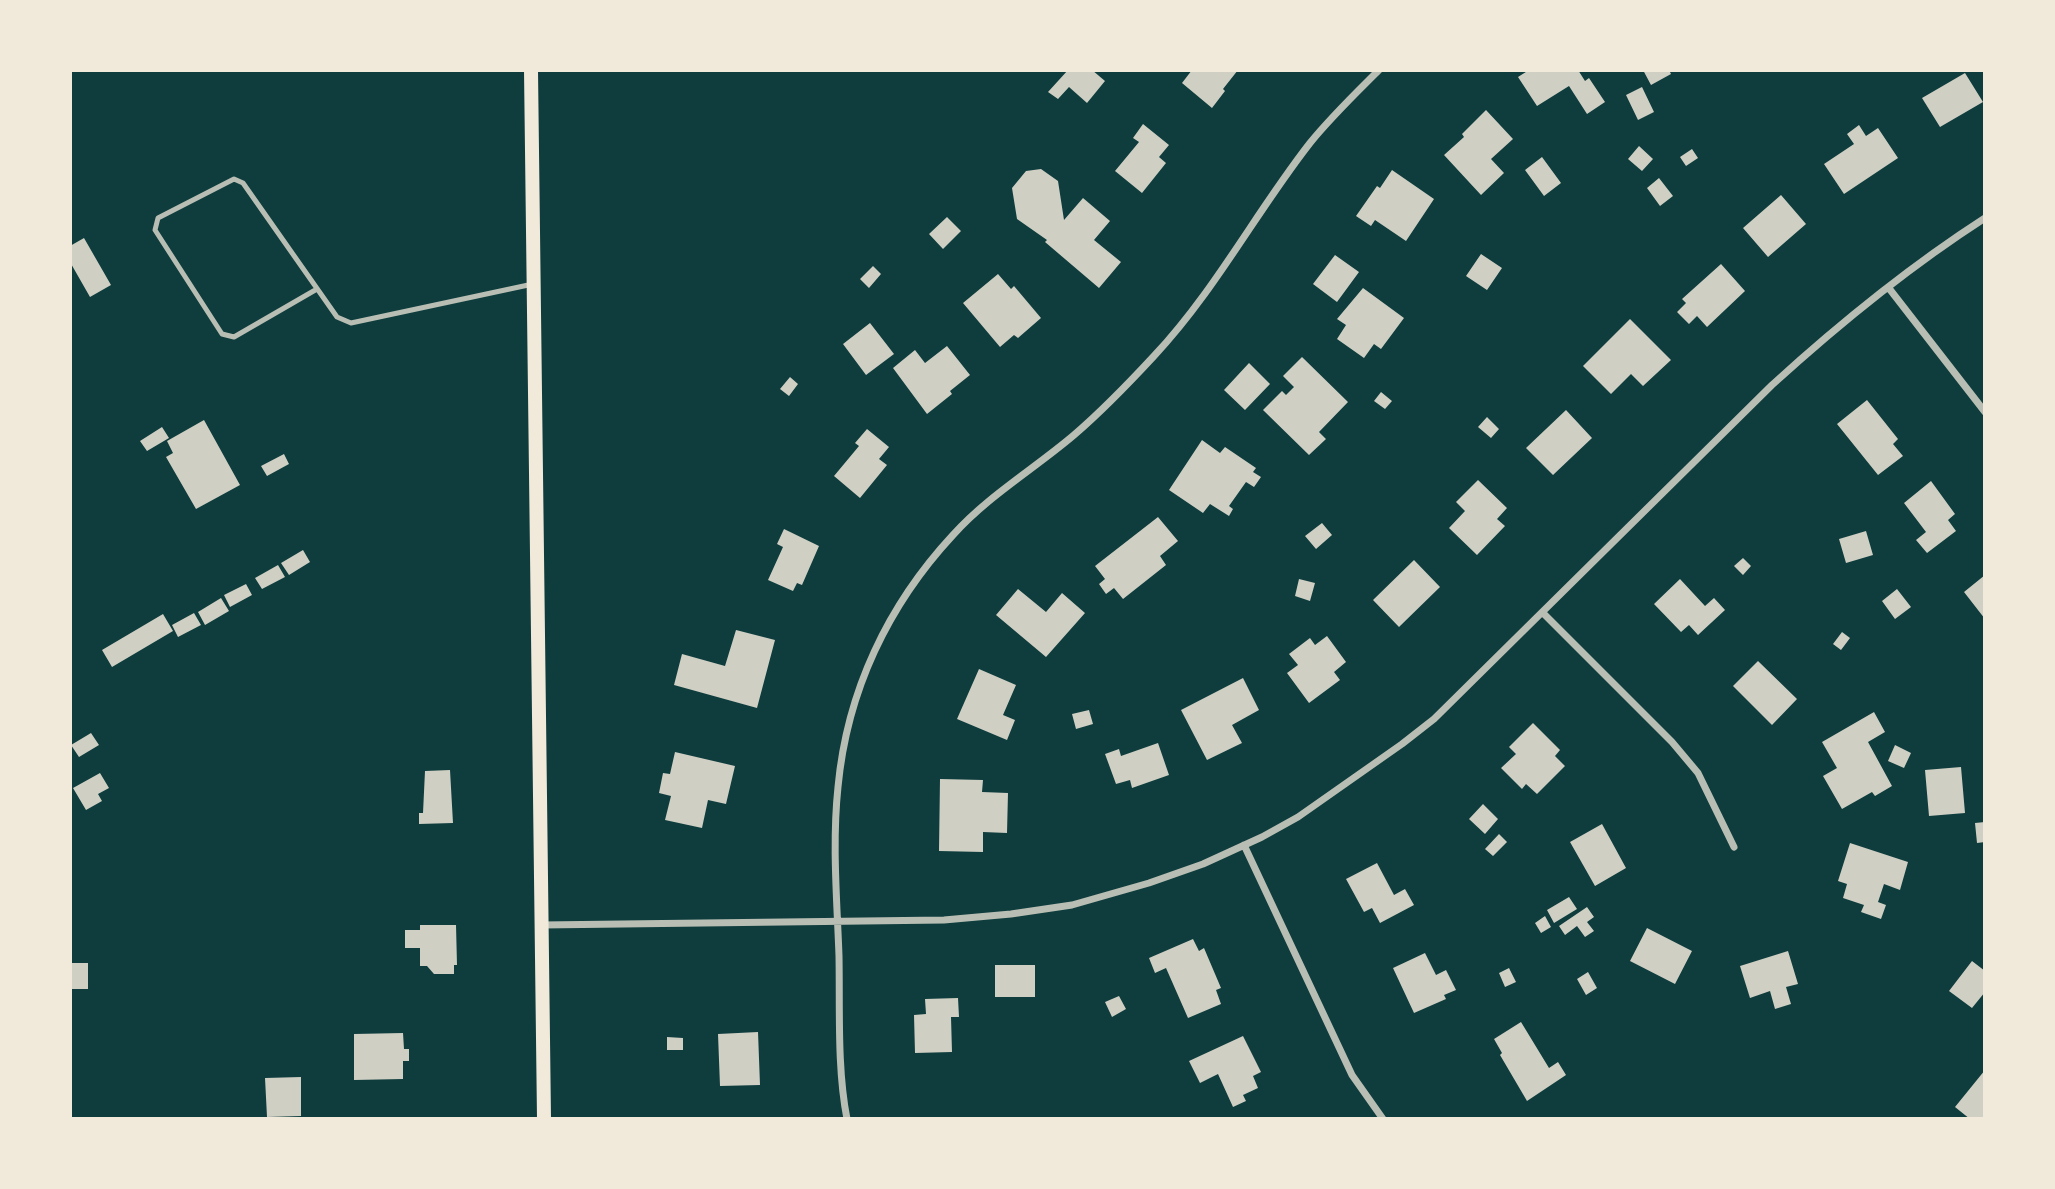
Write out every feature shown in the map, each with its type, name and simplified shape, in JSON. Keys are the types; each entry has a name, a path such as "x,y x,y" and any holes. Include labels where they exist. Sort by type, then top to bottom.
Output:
{"main road":[{"path":"531,70 544,1119"}],"street":[{"path":"847,1119 841,1051 835,870 838,786 851,711 872,654 894,611 926,565 956,531 995,495 1074,434 1155,355 1208,291 1309,144 1339,109 1379,70"},
{"path":"542,925 944,920 1011,914 1072,905 1149,883 1244,845 1298,817 1434,719 1772,385 1818,343 1930,254 1985,218"},
{"path":"1888,287 1985,412"},
{"path":"1543,612 1672,742 1699,773 1734,847"},
{"path":"1244,845 1352,1075 1383,1119"}],"lane":[{"path":"317,289 234,337 222,334 155,229 158,218 234,179 243,183 337,317 351,323 533,284"}],"building":[{"path":"1068,70 1092,70 1105,81 1087,103 1069,87 1058,99 1048,92"},
{"path":"1192,70 1238,70 1212,108 1182,83"},
{"path":"1529,70 1578,70 1585,81 1589,78 1605,102 1587,114 1569,86 1537,106 1518,77"},
{"path":"1643,70 1669,70 1671,74 1651,85"},
{"path":"1965,73 1983,102 1940,127 1922,98"},
{"path":"1642,87 1654,112 1638,120 1626,95"},
{"path":"1486,110 1513,139 1491,159 1504,173 1481,195 1444,155 1464,137 1462,134"},
{"path":"1143,124 1169,145 1159,157 1166,163 1142,193 1115,171 1139,142 1133,138"},
{"path":"1859,125 1866,136 1878,128 1898,158 1844,194 1824,164 1854,144 1847,134"},
{"path":"1639,146 1653,159 1642,171 1628,159"},
{"path":"1692,149 1698,158 1686,166 1680,157"},
{"path":"1542,157 1561,183 1544,196 1525,170"},
{"path":"1041,169 1058,181 1064,220 1083,198 1110,221 1094,240 1121,262 1099,288 1045,242 1047,240 1017,219 1012,188 1026,171"},
{"path":"1392,170 1434,199 1406,241 1375,220 1371,226 1356,216"},
{"path":"1659,178 1673,196 1660,206 1647,188"},
{"path":"1781,195 1806,224 1768,257 1743,228"},
{"path":"947,217 961,231 943,249 929,234"},
{"path":"84,238 111,285 90,297 70,262 70,246"},
{"path":"1481,254 1502,268 1487,290 1466,276"},
{"path":"1335,255 1359,272 1337,302 1313,284"},
{"path":"1721,264 1745,291 1707,327 1697,316 1689,324 1677,312 1686,303 1682,299"},
{"path":"873,266 881,274 869,288 860,279"},
{"path":"998,274 1011,289 1014,286 1041,318 1018,338 1014,335 1000,347 963,303"},
{"path":"1363,288 1404,318 1381,349 1374,344 1364,358 1337,339 1346,325 1337,319"},
{"path":"1630,319 1671,360 1643,386 1631,374 1611,394 1583,366"},
{"path":"870,323 894,354 866,375 843,344"},
{"path":"947,346 970,375 927,414 893,368 915,350 925,363"},
{"path":"1302,357 1348,402 1319,432 1326,439 1309,455 1263,410 1282,391 1286,395 1294,387 1283,376"},
{"path":"1249,363 1270,384 1245,410 1224,390"},
{"path":"790,377 798,384 789,396 780,389"},
{"path":"1381,392 1392,401 1385,409 1374,401"},
{"path":"1867,400 1898,439 1893,444 1903,456 1878,475 1837,424"},
{"path":"1566,410 1592,438 1553,475 1526,448"},
{"path":"1487,417 1499,429 1491,438 1478,427"},
{"path":"204,420 240,485 196,509 166,457 173,453 167,441"},
{"path":"162,427 169,438 147,451 140,441"},
{"path":"867,429 889,447 879,459 887,465 860,498 834,476 859,446 855,443"},
{"path":"1202,440 1220,453 1225,447 1256,468 1253,472 1261,477 1254,487 1246,482 1229,506 1233,509 1229,516 1210,504 1203,513 1169,490"},
{"path":"284,454 289,464 267,476 261,466"},
{"path":"1478,480 1507,508 1497,519 1505,526 1477,555 1449,528 1465,511 1456,502"},
{"path":"1931,481 1955,514 1948,520 1956,531 1927,553 1916,540 1926,532 1904,503"},
{"path":"1158,517 1178,541 1160,556 1166,565 1123,599 1114,588 1106,594 1099,584 1105,579 1095,566"},
{"path":"1322,523 1332,535 1316,549 1305,536"},
{"path":"784,529 819,546 802,585 797,583 793,591 768,580 783,547 777,544"},
{"path":"1866,531 1873,555 1846,563 1839,539"},
{"path":"303,550 310,562 289,575 281,563"},
{"path":"1743,558 1751,566 1743,575 1734,566"},
{"path":"1414,560 1440,587 1399,627 1373,600"},
{"path":"278,565 285,577 262,589 255,578"},
{"path":"1985,575 1985,619 1964,592"},
{"path":"1299,579 1315,583 1310,601 1295,596"},
{"path":"1680,579 1705,606 1714,598 1725,610 1698,635 1689,625 1681,632 1654,604"},
{"path":"246,584 252,595 230,607 224,595"},
{"path":"1018,589 1046,612 1062,593 1085,613 1046,657 996,615"},
{"path":"1897,589 1911,607 1895,619 1882,601"},
{"path":"221,598 229,611 205,625 198,612"},
{"path":"194,613 201,625 178,637 172,625"},
{"path":"163,614 173,631 112,667 102,650"},
{"path":"736,630 775,640 757,708 674,685 682,654 725,666"},
{"path":"1842,632 1850,638 1841,650 1833,644"},
{"path":"1327,636 1346,662 1334,672 1340,680 1309,703 1287,673 1298,665 1289,654 1310,638 1315,645"},
{"path":"1758,661 1797,699 1772,725 1733,686"},
{"path":"979,669 1016,685 1003,715 1015,720 1007,740 957,719"},
{"path":"1243,678 1259,710 1232,725 1242,743 1207,760 1181,710"},
{"path":"1089,710 1093,724 1076,729 1072,714"},
{"path":"1874,712 1885,732 1868,742 1892,786 1875,796 1872,792 1842,809 1823,776 1837,768 1822,742"},
{"path":"1533,723 1560,750 1555,756 1565,766 1537,794 1526,784 1522,789 1501,768 1516,754 1509,747"},
{"path":"91,733 99,745 79,757 71,745"},
{"path":"1158,743 1169,775 1132,788 1130,780 1116,784 1105,754 1119,749 1121,756"},
{"path":"1895,745 1911,753 1904,768 1888,761"},
{"path":"675,752 735,766 726,804 708,800 702,828 665,820 671,796 659,793 663,773 670,774"},
{"path":"1961,767 1965,813 1929,816 1925,770"},
{"path":"450,770 453,823 419,824 419,813 423,813 425,771"},
{"path":"100,773 109,788 98,794 102,801 86,810 73,788"},
{"path":"940,779 983,780 982,792 1008,793 1007,833 983,832 983,852 939,851"},
{"path":"1483,804 1498,819 1485,834 1469,819"},
{"path":"1985,822 1985,842 1977,843 1975,823"},
{"path":"1602,824 1626,868 1595,886 1570,842"},
{"path":"1499,834 1507,842 1493,856 1485,849"},
{"path":"1850,843 1908,862 1900,890 1884,884 1878,902 1886,905 1881,919 1861,912 1864,905 1843,898 1847,884 1838,881"},
{"path":"1377,863 1394,895 1405,889 1414,905 1380,923 1372,908 1364,912 1346,879"},
{"path":"1569,897 1577,909 1554,923 1547,910"},
{"path":"1587,907 1594,917 1587,922 1594,931 1585,937 1577,926 1565,935 1559,926"},
{"path":"1545,916 1551,927 1541,933 1535,923"},
{"path":"420,925 456,925 457,965 454,965 454,974 434,974 427,966 420,966 420,948 405,948 405,930 420,930"},
{"path":"1647,928 1692,951 1675,984 1630,961"},
{"path":"1193,939 1199,951 1204,948 1221,988 1216,990 1221,1004 1188,1018 1166,968 1155,973 1149,958"},
{"path":"1788,951 1798,984 1786,987 1791,1004 1775,1009 1770,991 1750,998 1740,966"},
{"path":"1425,953 1436,975 1446,970 1456,990 1444,995 1446,999 1414,1013 1393,968"},
{"path":"1972,961 1985,971 1985,992 1972,1008 1949,991"},
{"path":"70,963 88,963 88,989 70,989"},
{"path":"995,965 1035,965 1035,997 995,997"},
{"path":"1509,968 1516,982 1505,987 1499,973"},
{"path":"1588,972 1597,988 1586,995 1577,979"},
{"path":"1119,996 1126,1009 1112,1017 1105,1002"},
{"path":"958,998 959,1017 951,1017 952,1052 915,1053 914,1015 926,1014 925,999"},
{"path":"1521,1022 1549,1068 1558,1062 1566,1075 1527,1101 1500,1055 1502,1053 1494,1039"},
{"path":"758,1032 760,1085 720,1086 718,1034"},
{"path":"403,1033 404,1049 409,1049 409,1061 403,1061 403,1079 354,1080 354,1034"},
{"path":"1243,1036 1261,1072 1253,1076 1258,1088 1243,1095 1246,1101 1233,1107 1218,1074 1200,1083 1189,1061"},
{"path":"667,1037 683,1038 683,1050 667,1050"},
{"path":"1985,1070 1985,1119 1970,1119 1955,1107"},
{"path":"301,1077 301,1116 267,1117 265,1078"}]}
